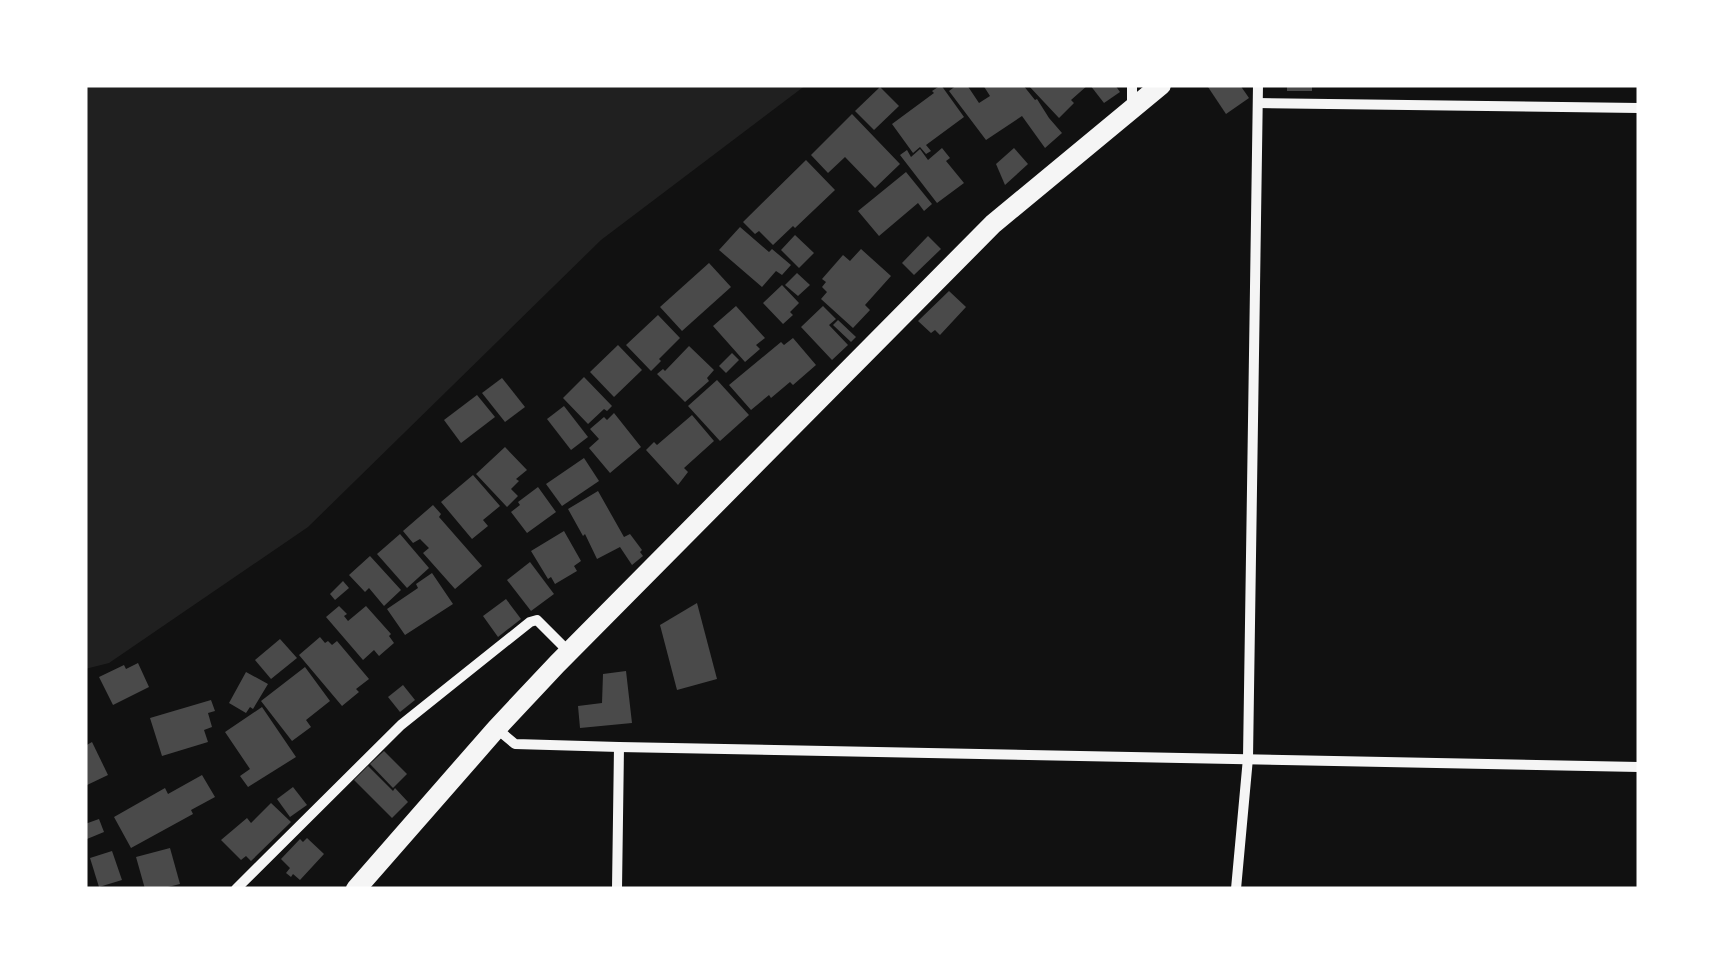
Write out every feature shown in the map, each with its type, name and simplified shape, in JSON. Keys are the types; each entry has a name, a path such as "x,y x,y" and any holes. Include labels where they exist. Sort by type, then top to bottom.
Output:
{"highway":[{"path":"356,889 569,652 992,224 1161,85"}],"street":[{"path":"1132,85 1132,109"},
{"path":"1236,889 1248,758 1258,85"},
{"path":"1258,102 1639,108"},
{"path":"236,889 401,725 530,622 537,620 569,652"},
{"path":"496,729 515,744 1639,767"},
{"path":"617,889 619,747"}],"shaded area":[{"path":"85,85 806,85 601,240 308,527 109,663 85,669"}],"building":[{"path":"941,85 964,117 926,145 931,151 926,154 920,147 913,153 892,124"},
{"path":"957,85 967,85 979,103 990,96 983,85 1023,85 1062,133 1045,148 1022,116 986,140 949,91"},
{"path":"1028,85 1088,85 1059,118"},
{"path":"1090,85 1115,85 1120,92 1104,103"},
{"path":"1240,85 1249,98 1226,114 1208,87"},
{"path":"1287,85 1312,85 1312,91 1287,91"},
{"path":"880,87 899,106 874,130 855,111"},
{"path":"852,114 900,164 875,188 845,157 828,173 811,155"},
{"path":"942,148 950,158 946,161 964,183 937,203 900,155 907,150 911,157 920,149 928,160"},
{"path":"1014,148 1028,164 1005,185 996,164"},
{"path":"806,160 835,190 773,245 743,222"},
{"path":"906,172 932,204 924,211 918,203 879,236 858,211"},
{"path":"740,227 791,265 782,275 776,271 762,287 719,250"},
{"path":"795,235 814,253 799,268 781,250"},
{"path":"928,236 941,249 914,275 902,263"},
{"path":"861,249 891,276 865,305 870,310 853,328 821,299 827,292 822,279 843,255 850,261"},
{"path":"709,263 731,287 682,331 660,307"},
{"path":"797,273 810,285 798,296 785,285"},
{"path":"782,285 799,303 783,324 763,303"},
{"path":"949,291 966,307 940,335 935,330 931,333 918,321"},
{"path":"736,306 765,338 756,345 760,349 745,362 713,326"},
{"path":"823,306 836,319 829,325 848,345 832,360 801,327"},
{"path":"658,315 680,338 651,371 626,345"},
{"path":"838,320 856,337 851,342 833,325"},
{"path":"793,338 816,365 793,385 790,382 751,410 729,385 781,342 784,345"},
{"path":"618,345 642,370 614,397 590,372"},
{"path":"689,346 714,370 707,378 709,381 685,402 657,374 665,371"},
{"path":"732,353 739,360 726,373 719,366"},
{"path":"584,377 612,406 588,424 563,398"},
{"path":"502,378 525,407 505,422 482,393"},
{"path":"717,380 749,415 720,441 688,406"},
{"path":"477,395 495,417 461,443 444,420"},
{"path":"564,406 588,437 571,450 547,419"},
{"path":"614,413 641,447 610,473 589,448 599,439 590,429"},
{"path":"692,415 714,441 684,468 688,472 678,485 646,450"},
{"path":"505,447 527,470 516,479 519,481 511,489 518,496 507,507 476,474"},
{"path":"584,458 599,481 562,506 546,484"},
{"path":"473,475 500,506 483,520 488,526 472,539 441,502"},
{"path":"538,487 556,512 527,533 511,512"},
{"path":"598,491 624,537 630,534 642,550 643,556 632,565 620,547 597,559 568,509"},
{"path":"433,505 482,566 455,589 423,553 429,548 420,539 413,543 403,531"},
{"path":"564,531 581,561 574,566 577,571 555,584 531,551"},
{"path":"400,534 429,568 407,588 377,554"},
{"path":"370,556 401,590 384,606 369,588 365,592 349,575"},
{"path":"530,562 554,594 531,611 507,580"},
{"path":"432,573 453,604 405,635 387,609"},
{"path":"343,581 349,588 335,600 330,594"},
{"path":"506,599 521,619 498,637 483,616"},
{"path":"697,603 717,679 677,690 660,625"},
{"path":"339,606 348,621 366,606 391,634 394,643 379,656 374,650 363,660 326,617"},
{"path":"320,637 332,645 337,641 369,679 342,706 299,655"},
{"path":"280,639 297,658 271,679 255,660"},
{"path":"138,663 149,687 113,705 99,677"},
{"path":"305,667 330,701 306,720 311,727 292,741 261,701"},
{"path":"626,671 632,723 580,728 578,706 602,703 603,674"},
{"path":"246,672 268,684 253,709 250,707 246,713 229,703"},
{"path":"403,685 415,700 400,712 388,697"},
{"path":"211,700 215,711 208,713 212,727 204,730 208,742 162,756 150,718"},
{"path":"262,707 296,757 248,787 240,776 250,769 225,732"},
{"path":"92,742 108,775 85,786 85,746"},
{"path":"384,751 407,774 393,788 370,764"},
{"path":"368,766 408,802 392,818 354,780"},
{"path":"202,775 215,797 191,810 193,814 131,848 114,817 165,788 168,794"},
{"path":"293,787 307,805 290,817 277,799"},
{"path":"271,803 291,822 251,861 246,856 241,860 221,840 247,818 251,823"},
{"path":"99,819 104,832 87,839 85,824"},
{"path":"307,838 324,854 300,880 286,873 290,868 281,859 300,839 303,842"},
{"path":"170,848 180,884 145,889 136,857"},
{"path":"112,851 122,880 99,887 90,858"}]}
